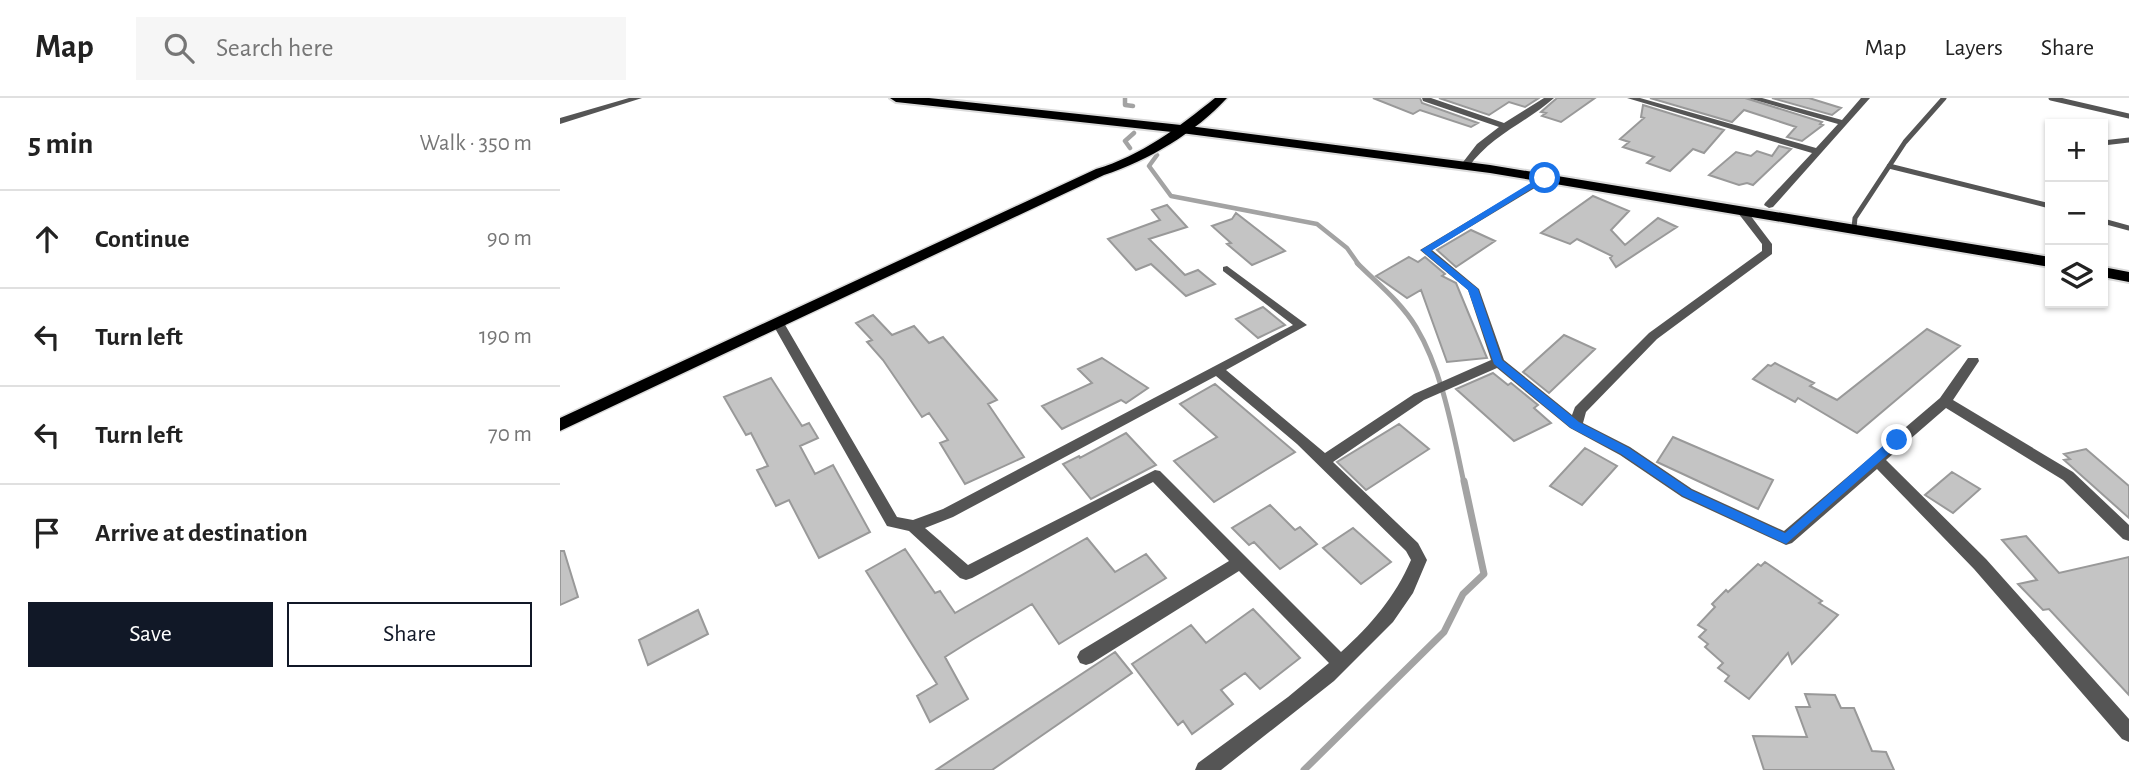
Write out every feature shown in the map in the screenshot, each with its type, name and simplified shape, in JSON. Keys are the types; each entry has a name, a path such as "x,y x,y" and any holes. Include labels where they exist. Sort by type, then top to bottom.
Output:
{"highway":[{"path":"896,98 1176,125 1194,121 1769,205 2045,261"},
{"path":"982,98 1467,162 1545,178 1740,209 1855,223 2045,253"},
{"path":"2108,264 2129,268"},
{"path":"2108,273 2129,277"}],"main road":[{"path":"560,425 1100,172 1114,169 1176,125 1208,98"},
{"path":"1194,121 1222,98"}],"street":[{"path":"560,121 638,98"},
{"path":"1467,162 1506,127 1550,98"},
{"path":"1631,98 1816,151"},
{"path":"1752,98 1844,123"},
{"path":"1769,205 1866,98"},
{"path":"1426,99 1506,127"},
{"path":"1545,178 1425,250 1473,289 1498,362 1575,425 1625,451 1687,493 1786,539 1945,401 1973,361"},
{"path":"1575,425 1580,410 1653,336 1768,252 1767,244 1740,209"},
{"path":"913,527 948,513 1301,325 1227,269"},
{"path":"778,323 892,522 913,527 966,573 1155,475 1340,664"},
{"path":"1324,461 1419,397 1498,362"},
{"path":"1205,770 1315,687 1340,664 1391,613 1415,576 1419,560 1412,547 1324,461 1217,370"},
{"path":"1945,401 2068,476 2129,535"},
{"path":"1877,458 1980,564 2129,733"},
{"path":"1086,657 1242,561"}],"lane":[{"path":"1855,223 1905,142 1944,98"},
{"path":"2052,98 2129,116"},
{"path":"2108,142 2129,140"},
{"path":"1889,166 2045,205"},
{"path":"2108,222 2129,228"}],"building":[{"path":"1373,98 1420,98 1422,103 1478,123 1471,127 1420,110 1413,114"},
{"path":"1439,98 1539,98 1525,107 1509,102 1489,115"},
{"path":"1557,98 1595,98 1561,122 1542,116 1546,113 1541,112"},
{"path":"1650,98 1745,98 1822,122 1820,124 1823,125 1802,141 1787,137 1796,127 1744,110 1732,122"},
{"path":"1772,98 1809,98 1841,108 1832,115"},
{"path":"1643,105 1724,130 1704,153 1693,149 1670,171 1647,163 1654,157 1623,147 1629,142 1620,139 1644,118 1641,117"},
{"path":"1779,146 1791,149 1753,185 1739,185 1709,175 1736,152 1751,156 1757,151 1772,156"},
{"path":"1593,196 1629,211 1611,230 1625,245 1658,218 1677,227 1616,267 1610,258 1612,256 1577,239 1570,244 1541,233"},
{"path":"1167,205 1187,227 1149,239 1185,275 1198,270 1215,284 1186,296 1151,264 1136,270 1108,239 1160,220 1152,210"},
{"path":"1236,213 1285,251 1252,265 1227,244 1231,243 1212,226 1232,219"},
{"path":"1471,230 1495,241 1456,267 1437,250"},
{"path":"1409,257 1418,262 1425,257 1445,274 1442,276 1456,283 1487,358 1447,362 1421,290 1407,298 1376,276"},
{"path":"1263,307 1285,325 1258,338 1236,319"},
{"path":"873,315 892,335 914,326 929,343 943,337 997,400 988,404 1024,457 965,484 940,443 948,440 929,413 922,417 883,360 867,342 872,340 856,323"},
{"path":"1927,329 1960,346 1857,433 1798,398 1795,402 1753,379 1768,365 1775,363 1814,383 1810,386 1837,400"},
{"path":"1564,335 1595,349 1549,393 1523,372"},
{"path":"1102,358 1148,388 1126,403 1121,400 1062,429 1042,406 1092,383 1078,369"},
{"path":"1493,373 1508,385 1511,383 1538,405 1534,408 1551,423 1514,441 1456,389"},
{"path":"771,378 802,426 809,423 818,438 800,446 815,474 833,465 870,532 819,558 789,500 776,506 757,470 768,466 751,433 746,435 724,397"},
{"path":"1215,384 1295,452 1214,502 1174,461 1217,437 1180,404"},
{"path":"1399,424 1429,449 1366,490 1337,462"},
{"path":"1126,433 1156,465 1091,499 1063,464 1079,456 1080,458"},
{"path":"1673,437 1773,480 1758,509 1657,462"},
{"path":"1585,448 1617,466 1582,505 1550,486"},
{"path":"2086,449 2129,486 2129,518 2064,460 2070,459 2064,454"},
{"path":"1952,472 1980,489 1953,513 1925,495"},
{"path":"1270,505 1295,530 1300,527 1317,544 1280,569 1254,542 1249,545 1232,528"},
{"path":"1353,528 1391,562 1361,584 1323,548"},
{"path":"2026,536 2059,573 2129,557 2129,695 2049,609 2043,610 2018,584 2037,580 2002,540"},
{"path":"1087,538 1115,572 1146,554 1166,578 1059,644 1032,604 972,640 945,657 968,699 930,722 917,696 937,684 866,571 905,549 935,593 940,591 955,613"},
{"path":"560,551 564,551 578,597 560,605"},
{"path":"1765,562 1838,615 1792,664 1788,653 1749,699 1725,681 1729,676 1718,668 1723,663 1705,647 1708,644 1699,637 1706,630 1698,625 1715,607 1712,604 1726,590 1728,592 1758,564 1761,566"},
{"path":"1253,609 1300,658 1260,689 1245,673 1221,690 1233,704 1192,734 1183,721 1178,725 1132,664 1191,625 1206,643"},
{"path":"698,610 708,634 648,665 639,640"},
{"path":"1115,652 1132,673 992,770 936,770"},
{"path":"1805,694 1835,695 1841,708 1854,708 1872,751 1886,752 1894,770 1764,770 1753,736 1807,737 1796,707 1810,707"}],"waterway":[{"path":"1125,98 1125,105 1133,106"},
{"path":"1130,148 1125,141 1134,133"},
{"path":"1157,155 1149,166 1171,196 1317,224 1347,248 1359,265"},
{"path":"1359,265 1403,309 1425,345 1446,403 1464,483"},
{"path":"1304,770 1444,632 1463,594 1484,574 1464,481"}],"route":[{"path":"1545,178 1425,250 1473,289 1498,362 1575,425 1625,451 1687,493 1786,539 1897,440"}]}
